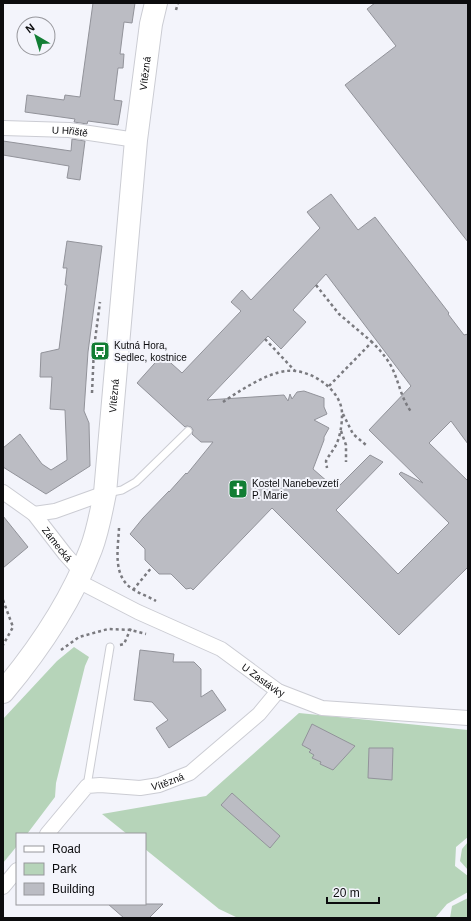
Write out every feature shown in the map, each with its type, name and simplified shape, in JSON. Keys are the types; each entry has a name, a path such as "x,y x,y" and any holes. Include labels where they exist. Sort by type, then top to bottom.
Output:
{"main road":[{"name":"Vítězná","path":"3,692 22,669 47,634 80,577 96,533 105,493 136,140 150,31 156,3"}],"street":[{"name":"U Hřiště","path":"3,128 69,130 136,140"},
{"name":"Zámecká","path":"3,492 34,514 65,554 80,577"},
{"name":"Zámecká","path":"34,514 55,511 105,493"},
{"name":"U Zastávky","path":"80,577 138,612 221,650 278,691 322,708 468,718"},
{"name":"Vítězná","path":"87,786 100,785 140,788 159,785 190,773 259,714 278,691"},
{"path":"48,833 87,786"},
{"path":"3,887 16,871"}],"lane":[{"path":"105,493 122,490 136,482 188,431"},
{"path":"87,786 110,647"}],"path":[{"path":"175,15 178,3"},
{"path":"316,285 339,314 380,350 390,364 403,399 412,413"},
{"path":"265,339 279,352 295,371"},
{"path":"329,386 372,342"},
{"path":"223,402 241,390 275,373 287,370 308,373 317,377 329,386 339,402 353,434 366,445"},
{"path":"327,468 326,461 336,446 343,414"},
{"path":"340,431 346,445 346,462"},
{"path":"119,526 118,568 123,581 134,590 159,603"},
{"path":"134,590 152,567"},
{"path":"3,600 14,627 3,645"},
{"path":"59,651 79,637 108,629 131,630 124,644 110,647"}],"green space":[{"path":"74,647 89,657 85,666 56,783 55,797 28,833 16,833 16,847 3,863 3,719 57,661"},
{"path":"299,713 468,730 468,837 456,847 455,866 468,876 468,892 447,904 435,918 238,918 219,909 146,850 146,833 126,833 102,814 206,796"},
{"path":"468,842 468,870 460,861 462,849"},
{"path":"468,898 468,918 450,918 452,906"}],"building":[{"path":"93,3 135,3 132,23 124,22 120,54 124,54 123,68 118,68 114,100 122,101 118,125 88,121 87,124 74,122 75,119 25,112 27,95 64,100 65,95 80,97"},
{"path":"375,3 468,3 468,242 345,85 396,46 367,9"},
{"path":"72,139 85,141 80,180 67,178 69,166 3,155 3,141 71,151"},
{"path":"331,194 358,230 375,217 449,313 448,314 464,335 468,334 468,444 451,421 429,443 468,481 468,567 399,635 272,508 193,590 191,588 186,589 171,574 159,574 145,560 145,549 130,534 143,518 186,473 187,474 213,442 201,442 192,434 193,430 191,427 185,427 137,383 162,355 182,373 241,311 231,302 242,290 251,300 320,228 307,212","holes":["326,274 411,386 369,430 423,483 401,472 399,474 449,523 398,574 336,510 383,462 370,455 336,489 313,469 324,437 329,428 314,420 327,414 324,407 324,398 304,391 297,392 292,399 290,394 288,401 284,395 207,400 268,336 281,349 306,322 293,310"]},
{"path":"67,241 102,246 88,352 84,411 89,423 90,466 46,494 3,467 3,448 20,434 42,464 51,470 67,460 65,410 50,409 52,377 40,377 41,353 59,349 67,285 65,285 67,268 63,268"},
{"path":"3,516 28,547 3,568"},
{"path":"140,650 174,654 173,662 194,662 201,669 201,697 212,690 226,710 169,748 156,728 168,720 152,702 134,700"},
{"path":"312,724 355,746 333,770 320,764 321,762 312,758 314,755 309,752 311,750 302,745"},
{"path":"369,748 393,748 392,780 368,778"},
{"path":"232,793 280,836 270,848 221,805"},
{"path":"163,904 149,918 124,918 109,905"}],"place":[{"name":"Kutná Hora, Sedlec, kostnice","path":"100,351"},
{"name":"Kostel Nanebevzetí P. Marie","path":"238,489"}]}
